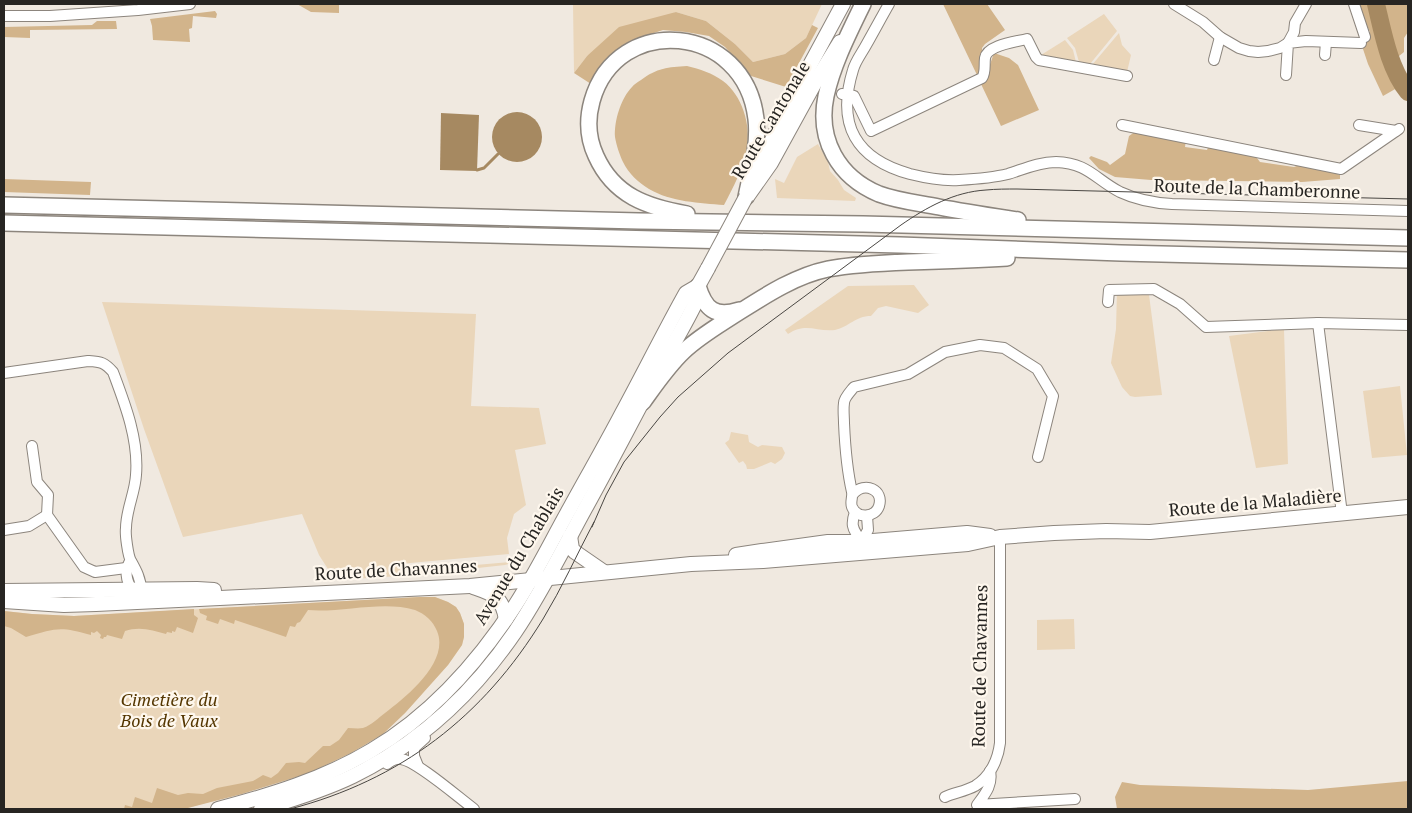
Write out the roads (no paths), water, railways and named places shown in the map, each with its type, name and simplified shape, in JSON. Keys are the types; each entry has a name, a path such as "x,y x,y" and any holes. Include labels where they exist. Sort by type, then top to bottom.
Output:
{"highway":[{"path":"862,4 833,73 824,110 825,130 830,146 837,161 848,174 869,189 896,199 1076,230"},
{"path":"743,222 654,207 638,201 613,183 602,169 595,154 589,128 590,114 594,96 600,83 608,70 620,58 650,43 667,40 682,41 706,46 728,60 738,71 746,83 752,98 757,120 756,140 746,198"},
{"path":"4,205 1408,238"},
{"path":"4,223 900,245 1121,254 1408,260"},
{"path":"643,402 664,374 684,352 710,331 789,283 826,269 863,264 1121,254"},
{"path":"698,286 702,299 714,311 729,313 748,307"}],"main road":[{"name":"Route Cantonale","path":"746,198 789,104 844,4"},
{"name":"Route Cantonale","path":"746,198 772,163 816,82 862,4"},
{"name":"Avenue du Chablais","path":"261,809 324,788 353,776 411,741 445,714 470,689 495,659 521,622 547,578 643,402 697,300 698,286 746,198"},
{"name":"Avenue du Chablais","path":"218,809 264,797 324,775 372,750 401,731 449,689 472,664 506,619 529,580 619,420 686,293 698,286"},
{"name":"Route de la Maladière","path":"1106,531 1150,532 1408,507"},
{"name":"Route de Chavannes","path":"4,591 116,590 135,586 198,594 252,596 470,586 691,564 763,561 861,547 885,552 968,544 1000,537 1106,531"},
{"path":"570,536 574,552 604,572"},
{"path":"470,586 496,596 501,601 506,619"},
{"name":"Route de Chavannes","path":"4,601 106,604 198,594"}],"street":[{"path":"4,16 50,16 138,10 190,4"},
{"name":"Route de la Chamberonne","path":"889,4 853,68 844,94 847,113 856,138 870,155 883,164 900,171 928,178 958,180 994,177 1034,165 1055,162 1084,168 1120,191 1156,203 1408,211"},
{"path":"1174,4 1203,22 1220,37 1239,48 1258,52 1280,48 1288,43 1363,40 1354,4"},
{"path":"1286,75 1288,43 1294,32 1295,23 1306,4"},
{"path":"1214,60 1220,37"},
{"path":"844,94 854,96 871,131 982,78 985,74 985,56 993,47 1027,39 1039,60 1127,76"},
{"path":"1325,54 1326,42"},
{"path":"1122,125 1341,169 1397,130 1359,125"},
{"path":"1108,302 1109,290 1154,289 1180,304 1206,327 1318,323 1408,325"},
{"path":"1318,323 1342,514"},
{"path":"853,494 850,486 846,452 844,401 854,387 908,374 945,352 980,346 1004,348 1037,369 1053,396 1038,457"},
{"path":"4,373 88,361 102,362 114,372 133,432 136,459 136,476 126,528 128,564 135,586"},
{"path":"32,446 37,482 48,495 47,515 84,567 95,572 128,564"},
{"path":"862,487 875,490 880,498 879,507 875,513 861,516 856,512 852,507 851,501 853,494 862,487"},
{"path":"856,512 853,519 854,532 861,547"},
{"path":"4,530 28,526 47,515"},
{"path":"861,547 868,530 867,516"},
{"name":"Route de Chavannes","path":"945,797 975,786 990,771 998,754 1000,743 1000,537"},
{"name":"Route de Chavannes","path":"31,603 53,598 129,597 135,586"},
{"path":"418,766 414,756 414,748 437,729 445,714"},
{"path":"324,788 341,786 355,781 396,758 402,758 418,766 474,809"},
{"path":"990,771 991,783 988,791 977,804 1075,799"}],"waterway":[{"path":"1376,4 1391,61 1401,83 1408,92"},
{"path":"477,170 484,168 498,154"}],"tram line":[{"path":"592,527 606,495 624,462 678,397 728,353 901,225 921,212 952,197 974,191 1017,189 1408,199"},
{"path":"290,809 330,797 368,781 403,762 436,740 466,715 494,686 543,619 594,522"}],"park label":[{"name":"Cimetière du Bois de Vaux","path":"169,710"}]}
